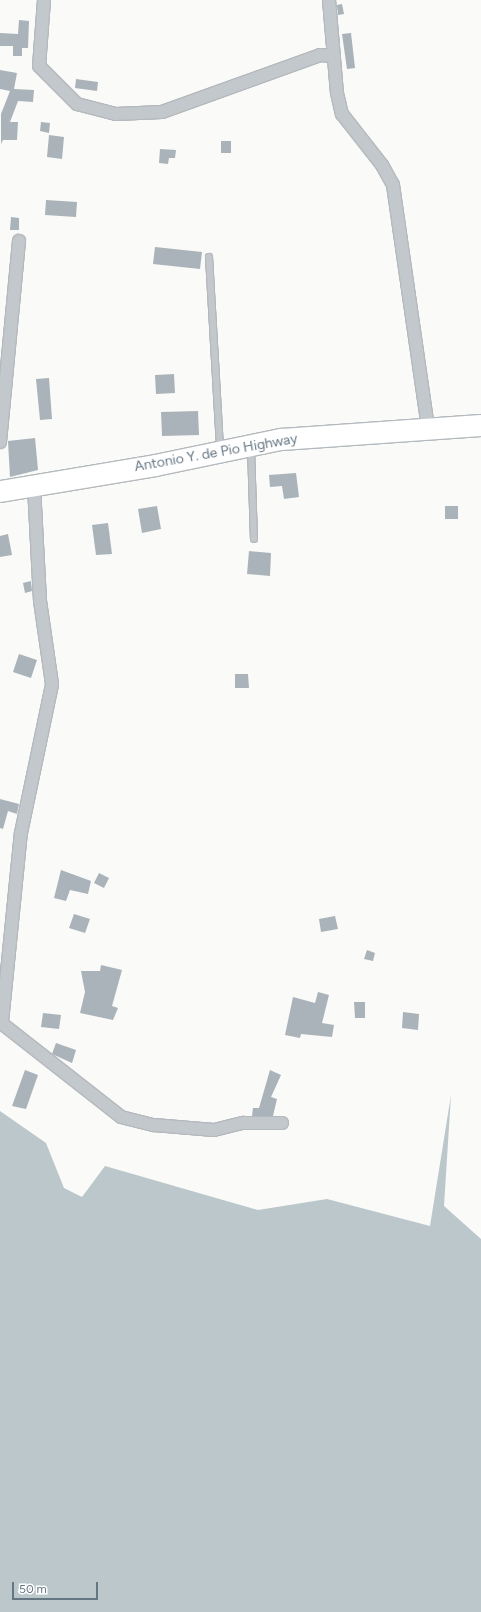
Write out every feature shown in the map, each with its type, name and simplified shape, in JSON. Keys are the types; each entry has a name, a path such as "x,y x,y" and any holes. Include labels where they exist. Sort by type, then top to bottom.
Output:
{"highway":[{"name":"Antonio Y. de Pio Highway","path":"0,491 34,486 251,444 428,428 481,425"}],"street":[{"path":"44,0 39,66 77,104 116,114 162,112 320,55 334,56"},
{"path":"329,0 334,56 342,114 382,165 393,186 428,428"},
{"path":"0,442 19,241"},
{"path":"34,486 40,601 52,684 20,832 1,1022 121,1117 154,1125 214,1130 243,1123 282,1123"}],"lane":[{"path":"209,257 220,450"},
{"path":"251,444 254,539"}],"shaded area":[{"path":"451,1095 444,1206 481,1239 481,1612 0,1612 0,1111 46,1143 64,1188 82,1197 105,1166 258,1210 327,1199 430,1226"}],"building":[{"path":"342,4 344,14 338,15 337,5"},
{"path":"19,20 29,21 28,48 22,48 22,56 13,56 13,46 0,46 0,33 18,34"},
{"path":"351,33 355,68 347,69 342,34"},
{"path":"0,70 17,73 14,89 34,90 33,102 18,101 10,122 18,122 17,140 3,140 1,144 1,114 10,91 0,89"},
{"path":"76,79 98,82 97,91 75,88"},
{"path":"41,122 50,123 49,133 40,131"},
{"path":"49,135 64,137 62,159 47,157"},
{"path":"221,141 231,141 231,153 221,153"},
{"path":"160,149 176,150 175,158 169,158 168,164 159,163"},
{"path":"46,200 77,202 76,217 45,215"},
{"path":"11,217 19,218 19,230 10,230"},
{"path":"155,247 202,252 200,269 153,264"},
{"path":"174,374 175,393 156,394 155,375"},
{"path":"49,378 52,419 40,420 36,379"},
{"path":"198,411 199,435 162,436 161,412"},
{"path":"35,438 38,470 10,477 8,441"},
{"path":"296,473 299,497 284,499 282,486 270,487 269,475"},
{"path":"157,506 161,529 142,533 138,509"},
{"path":"445,506 458,506 458,519 445,519"},
{"path":"108,523 112,554 96,555 92,525"},
{"path":"8,534 12,555 0,557 0,536"},
{"path":"249,551 271,553 270,576 247,574"},
{"path":"31,581 32,591 25,593 23,583"},
{"path":"19,654 37,660 31,678 13,672"},
{"path":"235,674 248,674 249,688 235,688"},
{"path":"0,799 19,804 17,814 8,811 3,829 0,828"},
{"path":"61,870 91,881 88,894 70,890 66,901 54,898"},
{"path":"99,873 109,878 104,888 94,883"},
{"path":"74,914 90,919 85,933 69,928"},
{"path":"335,916 338,929 321,932 319,919"},
{"path":"367,950 375,953 373,961 364,959"},
{"path":"101,965 122,970 112,1006 118,1008 113,1020 80,1013 85,992 81,971 100,971"},
{"path":"318,992 329,995 322,1023 334,1025 332,1037 301,1034 300,1038 285,1035 293,997 315,1003"},
{"path":"354,1002 365,1002 365,1018 355,1018"},
{"path":"403,1012 419,1014 418,1030 402,1028"},
{"path":"43,1013 61,1015 59,1029 41,1027"},
{"path":"56,1043 76,1050 72,1063 52,1054"},
{"path":"25,1070 38,1075 26,1109 12,1106"},
{"path":"270,1070 281,1075 271,1097 277,1099 273,1116 252,1116 253,1108 259,1108"}]}
